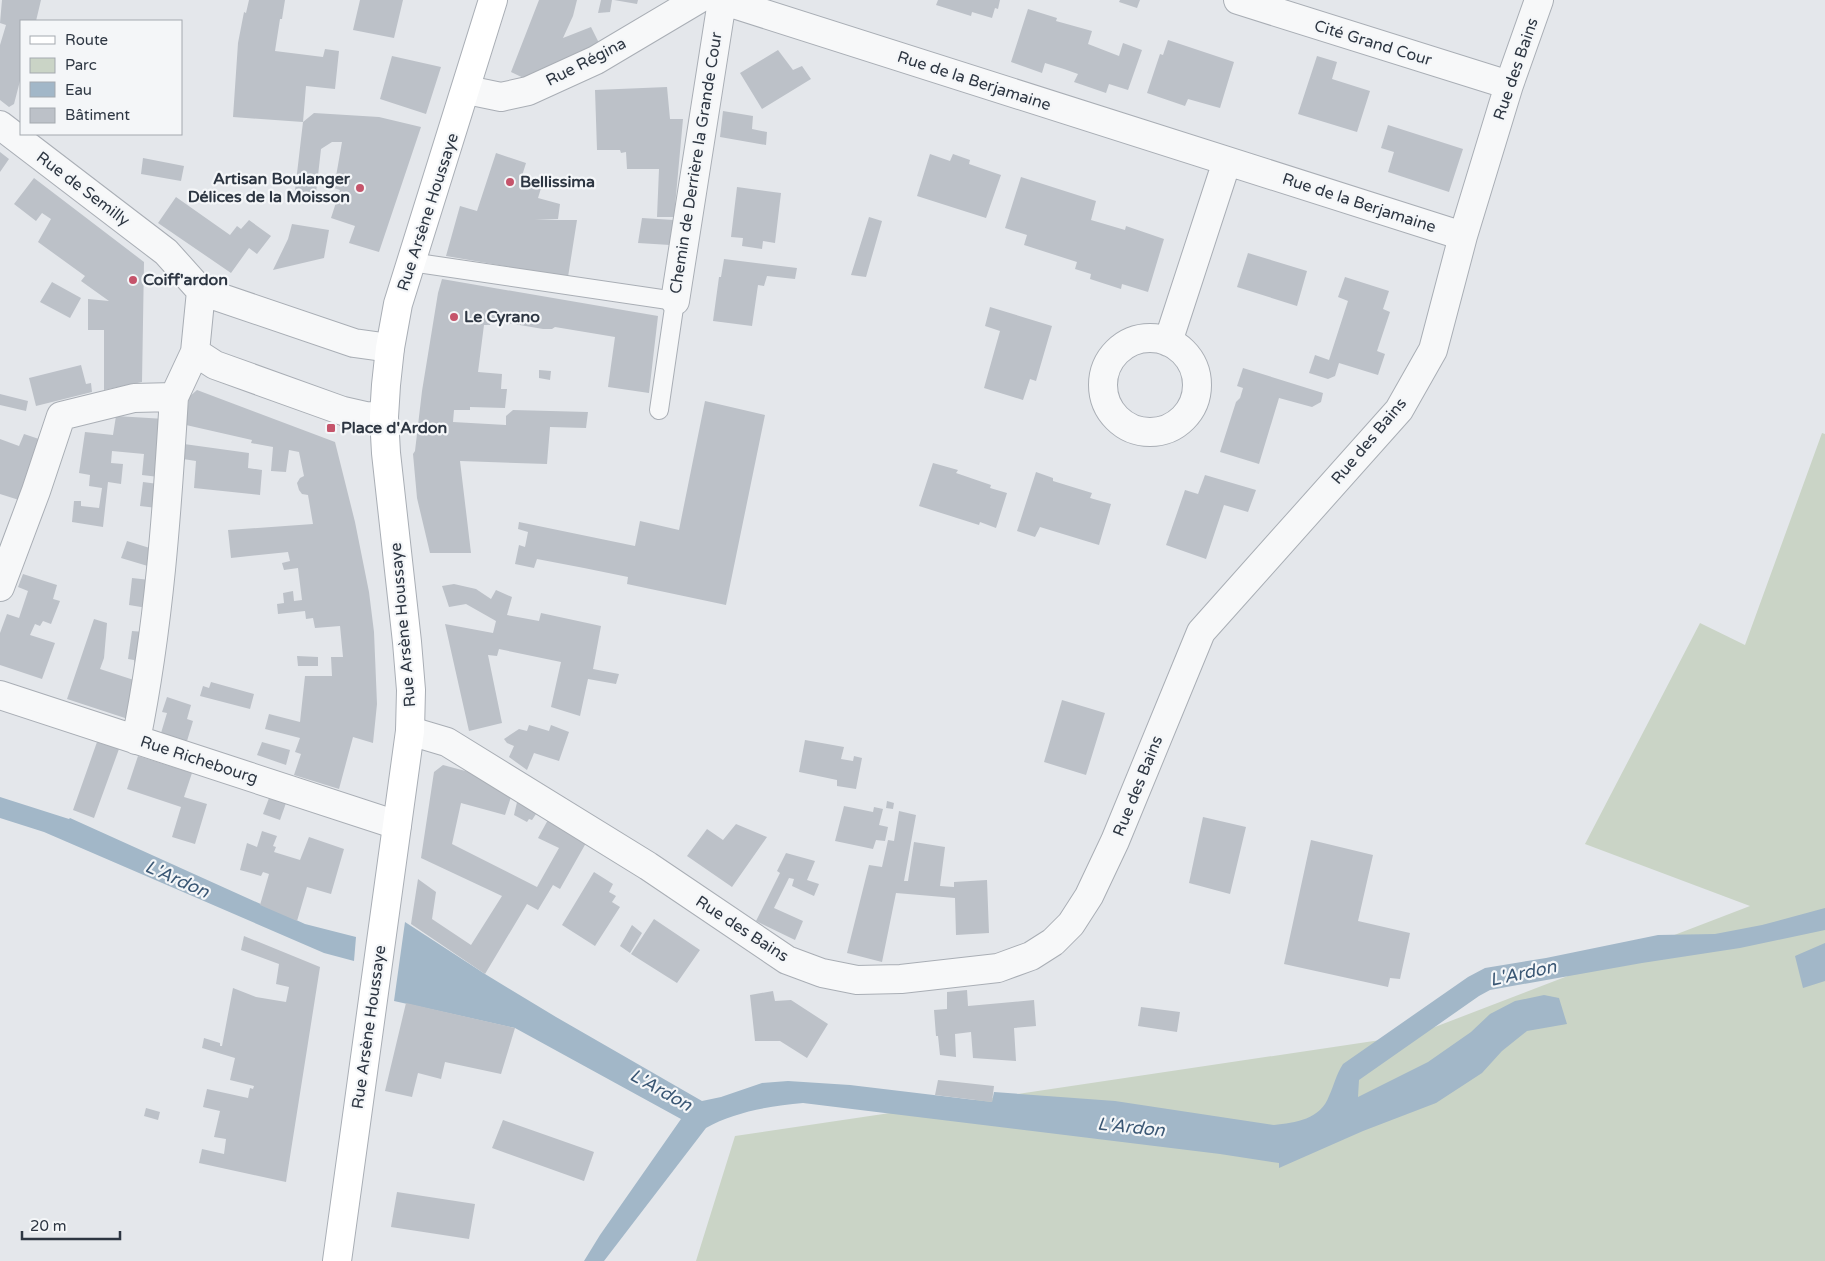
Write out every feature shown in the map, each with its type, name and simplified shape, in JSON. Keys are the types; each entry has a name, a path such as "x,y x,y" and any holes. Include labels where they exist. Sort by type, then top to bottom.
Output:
{"main road":[{"name":"Rue Arsène Houssaye","path":"337,1261 410,731 410,680 386,454 384,417 390,348 398,304 467,90 493,0"}],"street":[{"name":"Rue Régina","path":"467,90 501,97 528,91 596,60 713,0"},
{"name":"Rue de la Berjamaine","path":"713,0 1463,236"},
{"name":"Chemin de Derrière la Grande Cour","path":"675,301 713,0"},
{"name":"Cité Grand Cour","path":"1238,0 1509,85"},
{"name":"Rue des Bains","path":"410,731 447,742 648,866 787,960 822,972 857,980 901,979 998,968 1031,956 1053,942 1071,924 1089,896 1115,841 1201,632 1399,410 1433,350 1463,236 1509,85 1539,0"},
{"name":"Rue de Semilly","path":"0,125 166,252 201,291"},
{"path":"1168,342 1227,161"},
{"path":"136,740 148,684 166,533 174,397 195,352 201,291 354,343 390,348"},
{"path":"195,352 216,365 343,411 365,416 384,417"},
{"path":"0,587 36,491 61,416 134,398 174,397"},
{"name":"Rue Richebourg","path":"0,695 397,825"}],"lane":[{"name":"Chemin de Derrière la Grande Cour","path":"411,262 675,301"},
{"path":"659,410 675,301"}],"green space":[{"path":"1822,433 1825,434 1825,1261 696,1261 735,1136 1414,1035 1750,906 1585,844 1700,623 1745,645"}],"water":[{"name":"L'Ardon","path":"0,797 70,818 305,924 356,937 354,961 324,953 44,832 0,818"},
{"name":"L'Ardon","path":"1825,908 1825,930 1740,948 1490,990 1359,1080 1358,1097 1428,1062 1471,1032 1490,1014 1515,1001 1544,995 1559,998 1567,1024 1527,1031 1502,1051 1482,1073 1436,1103 1363,1131 1279,1168 1279,1163 1220,1154 803,1103 765,1108 740,1114 706,1128 604,1261 584,1261 681,1119 515,1028 394,1001 405,922 556,1017 702,1101 721,1097 762,1083 788,1081 850,1085 992,1102 994,1092 1115,1101 1274,1125 1299,1121 1314,1115 1325,1104 1343,1064 1468,977 1485,968 1546,958 1658,935 1715,934 1762,925"},
{"path":"1825,943 1825,981 1803,988 1795,956"}],"building":[{"path":"2,0 41,0 36,20 20,20 20,81 14,104 9,107 0,100 0,45 6,25 0,23"},
{"path":"249,0 285,0 275,51 323,57 325,49 339,51 335,89 306,86 303,122 233,117 238,43 244,12 246,13"},
{"path":"360,0 403,0 394,38 353,30"},
{"path":"539,0 577,0 573,16 563,38 591,27 601,47 532,82 511,72"},
{"path":"601,0 612,0 610,12 598,13"},
{"path":"614,0 638,0 637,4"},
{"path":"938,0 1000,0 998,9 995,8 992,18 972,12 971,16 936,5"},
{"path":"1120,0 1140,0 1137,8 1119,2"},
{"path":"1028,9 1057,18 1056,21 1092,31 1088,44 1119,56 1123,43 1142,50 1128,90 1109,84 1106,93 1074,82 1078,74 1064,69 1045,63 1042,73 1011,62"},
{"path":"1168,40 1234,62 1220,108 1188,99 1185,106 1147,93 1160,54 1163,55"},
{"path":"778,50 793,70 802,66 811,79 762,109 740,73"},
{"path":"392,56 441,67 426,114 380,99"},
{"path":"1317,56 1337,62 1332,79 1370,91 1357,132 1298,114"},
{"path":"667,87 670,119 683,119 674,217 657,217 659,169 627,169 626,152 621,153 620,150 597,150 595,90"},
{"path":"723,111 753,116 752,129 767,132 766,145 720,137"},
{"path":"314,113 379,117 421,127 379,252 349,243 355,226 331,218 340,190 334,188 342,142 332,142 321,149 315,202 294,199 303,122"},
{"path":"1388,125 1463,149 1449,192 1388,172 1394,152 1381,148"},
{"path":"0,152 9,159 0,172"},
{"path":"496,153 526,163 521,179 542,185 538,198 560,204 558,219 535,220 577,220 568,277 446,256 460,206 477,211"},
{"path":"930,154 950,161 953,154 970,160 969,164 1001,175 986,218 917,196"},
{"path":"143,158 184,166 181,181 141,174"},
{"path":"1021,177 1096,201 1091,220 1125,230 1126,226 1164,239 1148,292 1122,284 1121,289 1090,279 1091,274 1075,269 1077,262 1024,245 1027,235 1005,228"},
{"path":"34,178 144,262 142,382 104,390 104,330 88,330 88,299 109,301 81,281 85,276 38,242 51,219 42,213 36,221 14,204"},
{"path":"737,187 781,193 775,243 763,241 762,249 742,246 743,238 731,237"},
{"path":"176,197 230,235 237,226 241,229 249,220 271,236 257,254 249,248 231,273 158,223"},
{"path":"869,217 882,221 866,277 851,275"},
{"path":"642,218 674,220 670,245 638,243"},
{"path":"292,224 329,230 324,258 273,270 288,239"},
{"path":"1248,253 1307,271 1297,306 1237,287"},
{"path":"724,259 797,268 795,279 767,276 764,286 758,285 752,326 713,321 719,277 721,277"},
{"path":"1345,277 1389,291 1383,309 1390,312 1377,351 1385,354 1378,375 1339,363 1335,376 1328,379 1309,373 1315,355 1329,360 1348,301 1338,297"},
{"path":"442,279 658,316 649,393 608,387 615,337 555,327 543,329 491,320 490,325 484,325 478,372 502,374 501,389 507,389 505,408 470,407 470,410 454,410 453,422 506,425 506,416 513,410 588,412 586,428 550,427 547,464 460,461 471,553 430,553 417,498 413,454 415,451 422,391 438,293"},
{"path":"52,282 81,298 70,318 40,302"},
{"path":"990,307 1052,326 1036,381 1030,379 1023,400 984,388 1000,331 985,326"},
{"path":"81,365 86,384 91,383 92,392 36,406 29,378"},
{"path":"1243,368 1323,393 1321,402 1312,407 1279,398 1259,464 1220,452 1236,402 1240,398 1243,388 1237,386"},
{"path":"539,370 551,371 550,380 539,378"},
{"path":"197,390 335,442 355,522 369,592 374,632 377,704 373,743 353,737 339,789 294,775 301,754 295,752 300,738 265,729 269,714 300,722 305,676 332,676 331,657 343,657 340,626 315,628 313,618 306,619 305,611 278,614 277,604 284,603 283,593 293,591 294,601 302,600 298,568 284,570 282,563 290,561 288,552 231,558 228,530 313,524 308,495 302,494 297,483 304,476 299,452 289,450 286,472 271,471 273,447 251,443 252,440 186,425 189,397"},
{"path":"0,394 28,401 26,411 0,405"},
{"path":"705,401 765,415 726,605 627,584 628,577 584,568 537,559 534,568 515,564 519,545 525,547 528,532 518,529 519,522 635,546 640,521 679,530"},
{"path":"116,416 165,419 159,477 142,475 144,454 112,451 111,463 123,464 121,484 108,482 103,527 72,522 74,501 81,501 81,506 99,508 102,488 89,486 90,475 79,473 85,432 113,435"},
{"path":"24,434 42,440 19,500 0,494 0,439 19,446"},
{"path":"184,444 249,453 248,468 262,470 260,495 194,488 196,461 183,459"},
{"path":"933,463 958,470 956,473 991,485 990,488 1007,493 996,528 980,522 979,525 919,506"},
{"path":"1036,472 1053,478 1053,481 1092,493 1090,498 1111,504 1099,545 1040,527 1035,537 1017,531"},
{"path":"1205,475 1256,490 1248,512 1224,505 1206,559 1166,545 1185,490 1198,494"},
{"path":"143,482 158,484 157,508 140,506"},
{"path":"127,541 153,549 151,567 121,558"},
{"path":"23,574 57,585 53,599 60,601 51,624 43,621 40,626 35,624 30,635 55,643 42,679 0,665 0,633 7,614 19,618 28,591 18,587"},
{"path":"132,578 150,580 147,608 129,605"},
{"path":"454,584 476,589 491,599 496,590 512,597 507,615 539,621 541,613 601,626 593,669 619,674 616,684 588,679 580,716 551,707 561,662 499,649 497,656 488,655 502,723 469,731 445,624 493,633 496,621 466,604 449,607 442,586"},
{"path":"94,619 107,623 104,658 100,669 140,682 128,719 67,699"},
{"path":"132,631 145,632 142,666 135,665 134,660 128,659"},
{"path":"297,656 318,657 318,666 298,666"},
{"path":"211,682 254,694 250,709 200,696 203,686 209,688"},
{"path":"167,697 191,705 187,719 193,721 187,741 161,733 167,713 162,712"},
{"path":"1062,700 1105,713 1086,775 1044,762"},
{"path":"529,725 549,731 551,725 569,732 559,761 534,753 527,770 509,757 514,746 507,743 504,739 519,729 527,731"},
{"path":"805,740 844,747 841,759 853,761 854,756 862,758 856,789 837,786 837,780 799,772"},
{"path":"97,742 119,749 94,818 73,810"},
{"path":"262,742 290,750 286,765 257,755"},
{"path":"138,756 192,773 184,797 207,804 195,844 172,837 181,807 127,789"},
{"path":"443,765 473,773 512,794 505,815 461,803 452,844 537,887 559,848 538,838 549,818 586,843 560,889 553,885 538,910 527,904 485,974 411,924 418,879 436,892 432,919 471,945 502,896 421,858 434,772"},
{"path":"269,798 286,803 280,820 263,814"},
{"path":"518,798 538,811 532,820 529,819 527,822 514,815"},
{"path":"887,801 894,803 893,809 886,808"},
{"path":"844,806 873,812 874,807 883,809 879,825 888,827 885,841 876,840 873,849 835,841"},
{"path":"899,811 916,815 904,881 908,881 914,842 945,847 940,886 954,887 954,882 987,880 989,933 956,935 955,898 896,893 882,962 847,953 869,865 882,867 888,840 894,841"},
{"path":"1203,817 1246,827 1230,894 1189,883"},
{"path":"736,824 767,837 732,887 687,856 707,829 723,840"},
{"path":"262,831 277,836 273,846 276,847 274,852 300,860 309,837 344,849 331,894 307,887 297,921 260,905 269,874 263,872 261,876 240,870 247,843 257,847"},
{"path":"1311,840 1373,855 1358,921 1410,933 1400,979 1390,978 1388,987 1284,964"},
{"path":"786,853 815,861 807,880 819,884 814,896 792,886 794,879 789,878 774,908 803,921 795,940 756,921 780,873 777,871"},
{"path":"594,872 613,884 609,892 616,896 612,902 620,907 595,946 562,925"},
{"path":"654,919 700,950 677,983 631,954"},
{"path":"632,925 642,933 630,953 620,946"},
{"path":"244,936 320,967 286,1182 199,1163 202,1149 224,1154 226,1139 214,1137 220,1111 203,1107 207,1089 248,1098 250,1088 253,1089 254,1086 230,1080 235,1058 202,1048 204,1038 220,1043 220,1046 222,1046 233,988 256,997 286,1002 289,987 276,984 279,964 241,950"},
{"path":"967,990 968,1006 1034,1000 1036,1026 1014,1028 1016,1061 973,1058 971,1032 955,1034 956,1057 940,1055 934,1010 947,1009 947,992"},
{"path":"773,991 775,1001 791,1000 828,1024 807,1058 780,1041 755,1041 750,995"},
{"path":"406,1003 515,1028 501,1074 445,1062 441,1079 418,1073 412,1097 385,1091"},
{"path":"1141,1007 1180,1012 1177,1032 1138,1026"},
{"path":"938,1080 994,1086 992,1102 935,1095"},
{"path":"146,1108 160,1112 158,1120 144,1116"},
{"path":"503,1120 594,1152 584,1181 492,1148"},
{"path":"397,1192 475,1204 469,1239 391,1227"}],"place":[{"name":"Bellissima","path":"510,182"},
{"name":"Artisan Boulanger Délices de la Moisson","path":"360,188"},
{"name":"Coiff'ardon","path":"133,280"},
{"name":"Le Cyrano","path":"454,317"},
{"name":"Place d'Ardon","path":"331,428"}]}
